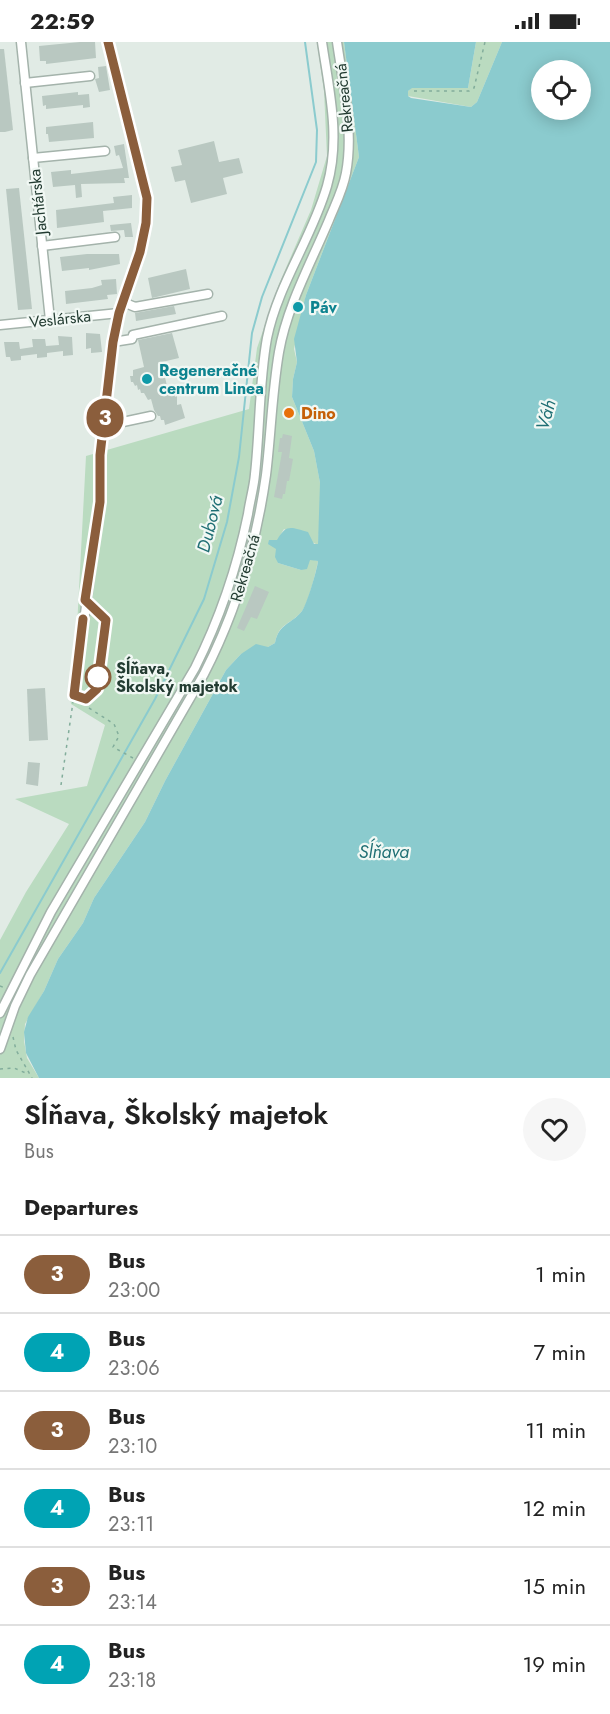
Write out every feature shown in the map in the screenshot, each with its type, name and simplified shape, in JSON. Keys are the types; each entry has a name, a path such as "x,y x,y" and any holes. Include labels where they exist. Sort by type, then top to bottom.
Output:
{"street":[{"name":"Jachtárska","path":"21,42 50,320"},
{"path":"85,600 106,620 97,689 86,699 74,695 85,600 100,502 100,455 113,342 119,313 140,252 146,223 147,198 108,42"},
{"path":"0,1013 51,912 195,668 215,628 232,581 255,476 263,368 268,336 286,282 321,202 332,161 333,115 322,42"},
{"name":"Rekreačná","path":"0,1049 10,1018 38,960 204,674 242,587 257,527 266,476 276,375 283,336 297,294 339,197 346,175 349,136 337,42"},
{"path":"25,83 90,76"},
{"name":"Jachtárska","path":"33,158 105,151"},
{"name":"Jachtárska","path":"42,246 115,237"},
{"path":"123,302 135,307 208,294"},
{"name":"Veslárska","path":"0,326 119,313"},
{"path":"113,342 132,339 133,335 222,316"},
{"path":"104,426 151,416"},
{"path":"232,581 242,587"}],"path":[{"path":"414,91 469,91 476,84 485,42"},
{"path":"62,785 74,695"},
{"path":"86,699 88,707 114,724 119,736 113,747 132,758"},
{"path":"10,1018 16,1050 32,1078"},
{"path":"0,1069 14,1068 30,1075"}],"green space":[{"path":"317,42 344,42 359,157 306,295 294,349 297,362 292,397 314,451 320,483 321,508 318,545 284,529 278,541 277,553 278,563 301,570 310,559 318,561 312,588 302,611 282,627 275,643 241,654 226,670 145,822 94,898 83,923 58,959 44,991 25,1024 24,1041 27,1058 39,1078 0,1078 0,940 26,892 69,824 15,799 87,786 105,725 71,704 69,686 77,627 86,456 249,409 257,348 279,284 311,210 327,156 324,91"},
{"path":"476,42 502,42 477,102 471,107 408,96 411,88 468,88"}],"water":[{"name":"Sĺňava","path":"344,42 476,42 468,88 412,88 408,91 408,96 411,98 471,107 477,102 502,42 610,42 610,1078 39,1078 26,1053 24,1032 28,1017 44,991 58,959 83,923 94,898 145,822 226,670 241,654 256,644 268,647 275,643 282,628 302,611 309,594 318,561 310,560 307,569 301,570 278,563 275,557 276,549 268,544 269,540 277,540 284,531 293,528 308,532 314,544 318,544 320,483 314,451 292,397 297,362 294,339 306,295 359,157"}],"building":[{"path":"95,42 96,58 46,64 46,61 40,61 39,46"},
{"path":"0,49 4,49 13,130 5,132 0,132"},
{"path":"106,66 110,90 99,92 95,79 99,78 98,67"},
{"path":"78,92 78,95 89,94 90,107 83,108 83,105 46,109 46,105 43,106 42,96"},
{"path":"93,122 94,138 49,142 48,134 46,134 46,127"},
{"path":"214,141 219,162 239,158 243,173 223,178 227,194 191,203 185,180 175,182 171,167 182,165 178,150"},
{"path":"124,144 129,178 124,178 125,183 81,184 82,197 76,198 75,185 53,187 51,172 71,170 71,174 123,168 119,155 116,156 114,146"},
{"path":"19,188 32,309 18,310 6,189"},
{"path":"132,195 132,208 103,211 104,222 57,228 56,210 114,203 113,197"},
{"path":"131,223 133,237 125,237 124,230 111,231 110,225"},
{"path":"119,254 120,264 89,270 89,268 62,271 60,257"},
{"path":"186,269 190,289 152,298 148,278"},
{"path":"116,279 117,294 107,295 108,299 66,304 65,291 92,288 102,285 101,280"},
{"path":"174,306 176,314 136,321 135,313"},
{"path":"86,333 100,334 102,352 91,353 91,348 86,349"},
{"name":"Regeneračné centrum Linea","path":"172,333 179,358 162,362 166,372 164,373 167,386 169,385 169,394 174,393 175,397 177,396 177,405 181,404 185,418 165,425 164,420 161,420 154,410 151,399 148,400 140,389 138,390 137,385 131,382 130,376 133,376 133,370 144,367 138,340"},
{"path":"58,336 72,337 73,355 63,356 63,351 47,353 47,357 37,358 37,354 21,356 21,360 11,361 10,357 6,357 4,342 19,342 20,349 33,347 32,339 45,339 46,346 59,345"},
{"path":"283,434 292,436 289,458 293,459 289,481 287,481 282,499 274,497 282,452 278,452 280,438"},
{"path":"255,586 269,592 257,619 251,617 244,631 237,628"},
{"path":"45,688 48,740 29,741 27,689"},
{"path":"28,762 40,763 38,786 26,784"}],"waterway":[{"name":"Dubová","path":"0,973 155,699 204,599 227,522 239,457 252,333 262,297 316,162 317,130 305,42"}],"bus line":[{"name":"3","path":"83,619 74,695 86,699 97,689 106,620 85,600 100,502 100,455 113,342 119,313 140,252 146,223 147,198 108,42"}],"place":[{"name":"Páv","path":"298,307"},
{"name":"Regeneračné centrum Linea","path":"147,379"},
{"name":"Dino","path":"289,413"},
{"name":"Sĺňava, Školský majetok","path":"98,677"}],"water label":[{"name":"Váh","path":"546,415"}]}
